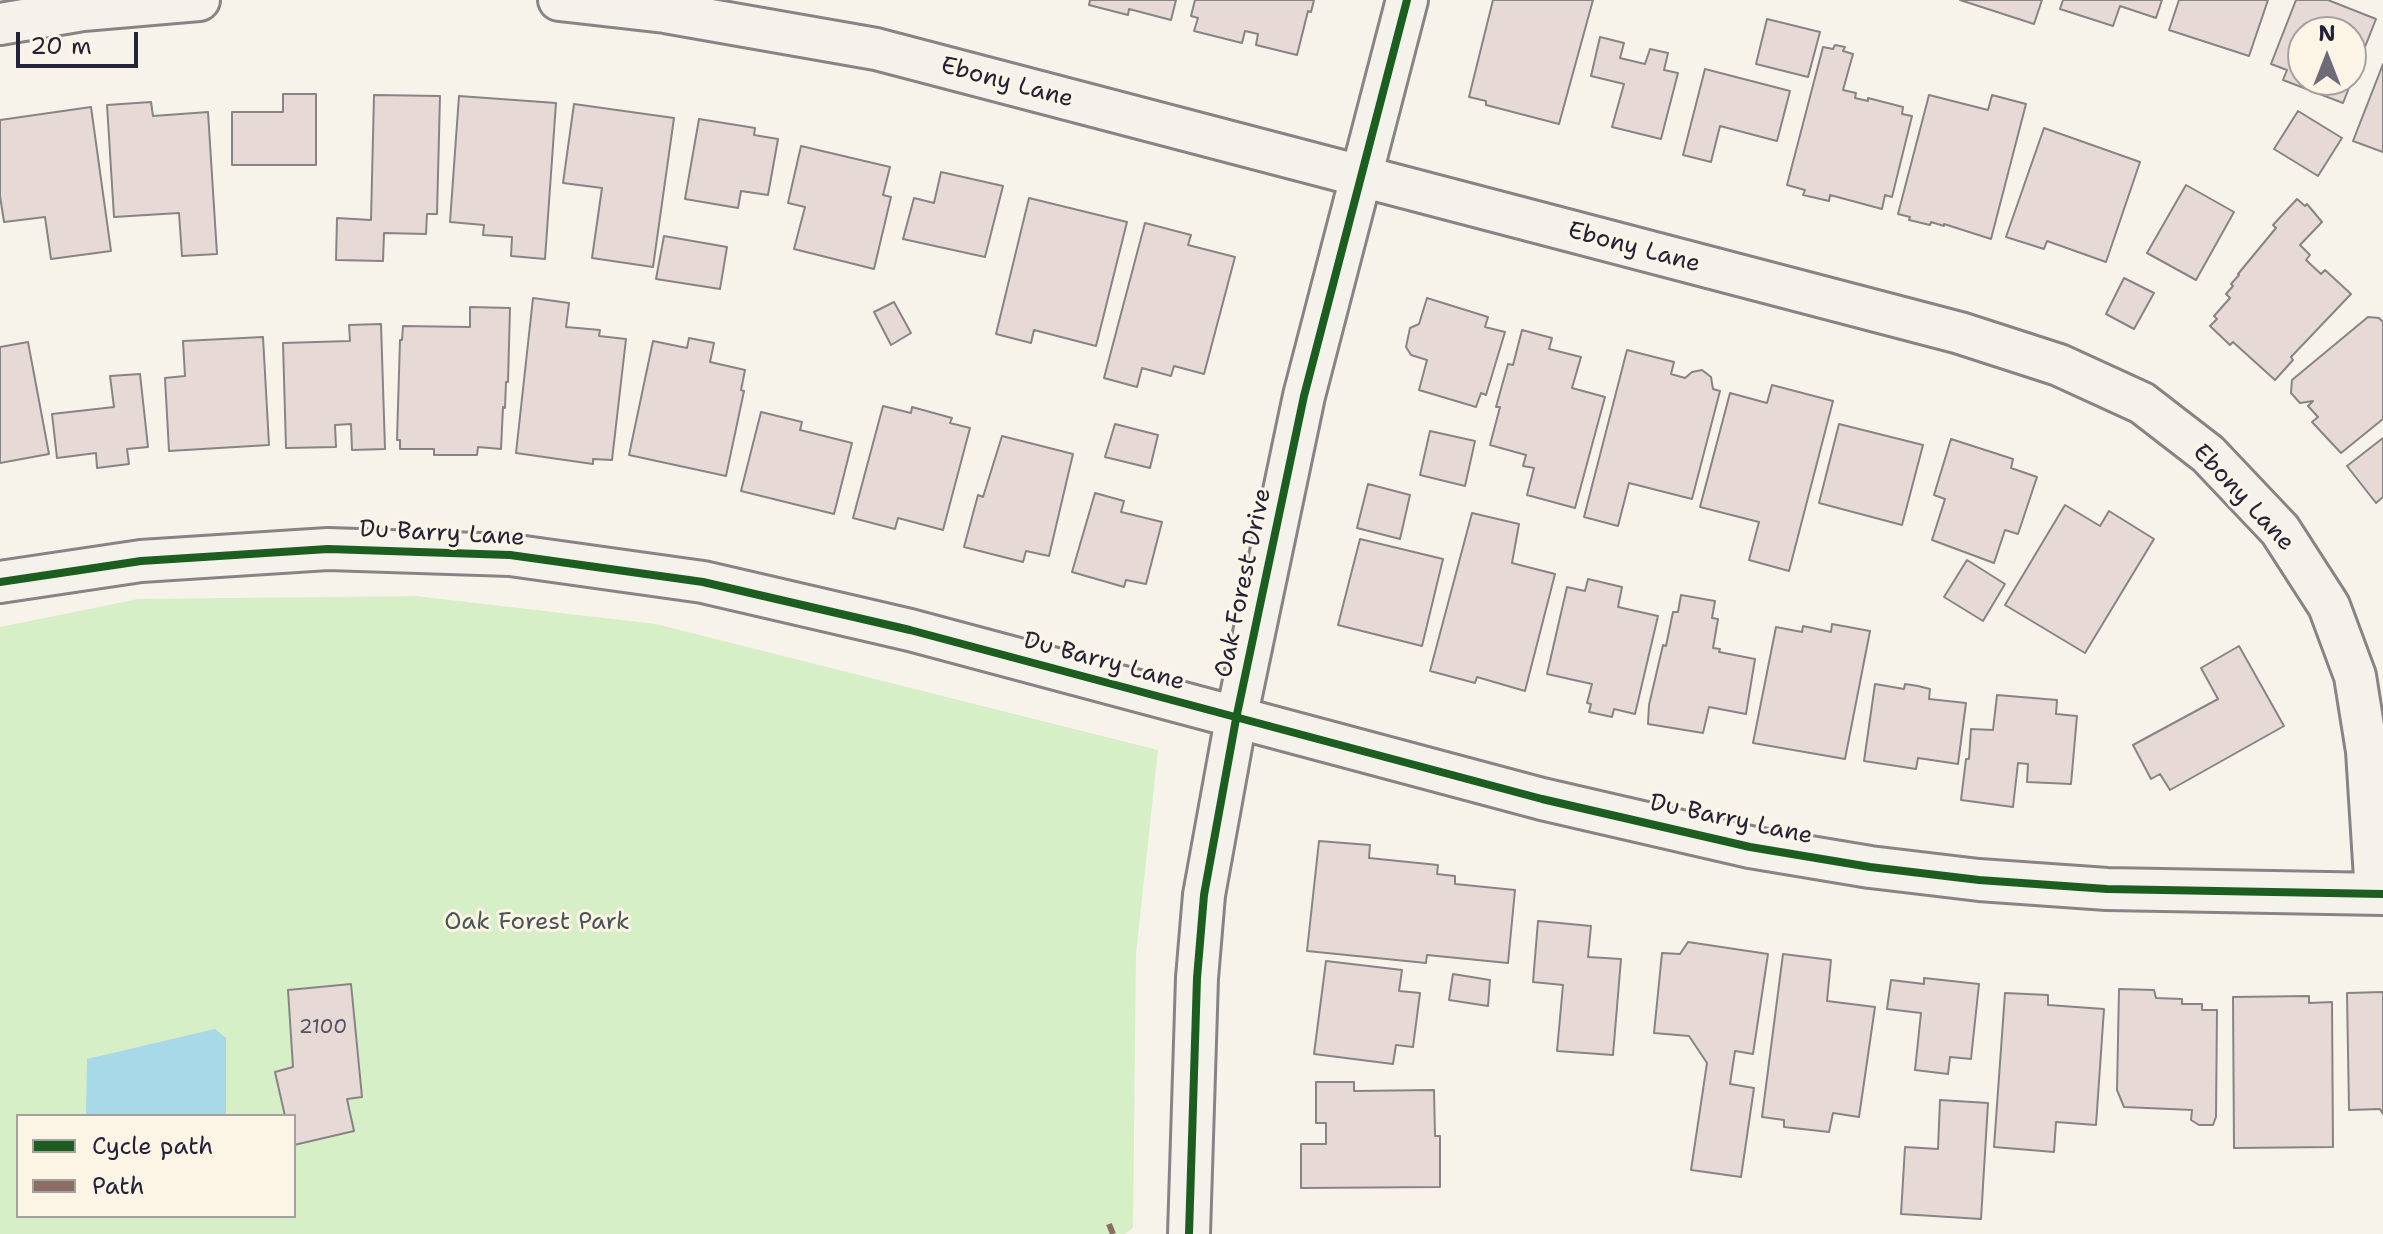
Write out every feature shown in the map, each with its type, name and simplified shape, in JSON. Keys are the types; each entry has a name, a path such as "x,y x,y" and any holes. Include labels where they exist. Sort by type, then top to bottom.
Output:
{"street":[{"path":"0,24 83,10 199,0"},
{"name":"Ebony Lane","path":"559,0 665,12 876,49 1960,333 2059,365 2142,403 2208,454 2280,530 2329,606 2355,676 2367,751 2380,894"},
{"name":"Oak Forest Drive","path":"1189,1234 1197,978 1204,895 1236,719 1304,396 1407,0"},
{"name":"Du Barry Lane","path":"0,582 141,561 328,549 510,555 703,582 910,630 1542,799 1750,847 1870,867 1979,880 2107,889 2380,894"}],"green space":[{"name":"Oak Forest Park","path":"416,596 656,624 1158,750 1136,954 1133,1228 1125,1234 0,1234 0,627 138,599"}],"water":[{"path":"215,1029 226,1038 226,1114 86,1114 87,1059"}],"building":[{"path":"1090,0 1176,0 1171,20 1129,9 1128,15 1089,5"},
{"path":"1195,0 1314,0 1311,12 1308,11 1297,55 1256,45 1258,34 1245,31 1242,43 1194,31 1198,18 1191,16"},
{"path":"1493,0 1593,0 1559,124 1486,105 1486,101 1469,97"},
{"path":"1960,0 2042,0 2034,24"},
{"path":"2063,0 2162,0 2156,18 2120,6 2113,26 2060,9"},
{"path":"2179,0 2268,0 2249,56 2169,30"},
{"path":"2296,0 2328,0 2376,19 2367,42 2367,16 2290,16"},
{"path":"1767,19 1820,32 1808,77 1756,64"},
{"path":"2287,23 2287,70 2271,64"},
{"path":"1600,37 1624,43 1620,58 1645,64 1650,49 1668,53 1664,70 1678,73 1661,139 1612,127 1624,84 1591,76"},
{"path":"1835,45 1845,47 1843,51 1853,54 1843,90 1856,93 1855,98 1903,107 1902,114 1912,116 1892,197 1885,195 1882,209 1830,195 1829,201 1803,195 1805,190 1787,185 1823,47 1833,49"},
{"path":"2383,64 2383,152 2353,141"},
{"path":"1705,69 1790,91 1777,141 1720,126 1711,162 1683,155"},
{"path":"283,94 316,94 316,165 232,165 232,112 283,112"},
{"path":"374,95 440,96 437,214 427,214 426,234 384,233 383,261 336,260 337,218 371,220"},
{"path":"1929,95 1988,110 1992,95 2026,104 1991,239 1944,224 1931,222 1930,225 1909,220 1910,217 1898,214"},
{"path":"459,96 556,103 545,259 511,256 512,237 483,235 484,225 450,222"},
{"path":"2325,96 2346,96 2343,103"},
{"path":"151,102 153,116 208,112 217,254 182,256 179,213 114,217 107,105"},
{"path":"574,104 674,118 653,267 592,258 602,188 563,183"},
{"path":"91,107 111,251 51,259 45,217 4,222 0,196 0,120"},
{"path":"2298,111 2342,138 2318,176 2274,149"},
{"path":"699,119 755,128 754,135 778,139 768,195 741,191 738,208 685,199"},
{"path":"2044,128 2140,162 2106,262 2047,241 2044,249 2006,237"},
{"path":"801,146 890,167 883,195 891,197 874,269 794,249 805,207 788,203"},
{"path":"941,172 1003,186 985,257 903,239 914,198 934,203"},
{"path":"2186,185 2234,212 2196,280 2147,253"},
{"path":"1029,198 1127,222 1096,346 1034,330 1031,343 996,334"},
{"path":"2297,199 2305,206 2307,204 2322,222 2300,245 2310,255 2306,260 2321,274 2325,270 2351,294 2291,357 2293,360 2275,380 2210,326 2217,319 2214,316 2230,298 2226,294 2233,286 2231,284 2276,228 2273,225"},
{"path":"1145,223 1191,235 1188,245 1235,257 1204,374 1174,366 1171,376 1142,368 1137,387 1104,378"},
{"path":"664,236 727,247 720,289 656,279"},
{"path":"2124,278 2154,293 2134,329 2106,314"},
{"path":"533,298 569,303 566,327 600,330 599,336 626,339 612,460 593,459 593,464 516,453"},
{"path":"1427,298 1488,317 1485,327 1505,332 1486,395 1481,393 1476,407 1419,390 1427,360 1411,355 1406,347 1410,328 1419,324"},
{"path":"894,302 911,333 891,345 874,312"},
{"path":"470,307 510,308 508,382 501,449 478,447 477,455 434,455 434,449 400,449 400,440 397,440 403,326 470,327"},
{"path":"2368,317 2379,318 2383,322 2383,419 2341,453 2312,422 2318,417 2308,406 2313,401 2300,403 2291,393 2292,380"},
{"path":"381,324 385,449 352,450 351,424 335,425 336,447 286,448 283,343 350,341 349,325"},
{"path":"1522,330 1552,338 1549,349 1581,357 1572,388 1605,397 1575,508 1527,495 1534,468 1523,466 1526,455 1490,445 1500,407 1496,407 1508,364 1513,365"},
{"path":"263,337 269,445 169,451 165,378 185,376 183,341"},
{"path":"689,338 714,343 710,362 745,370 741,390 744,391 726,476 629,455 653,341 687,348"},
{"path":"28,342 49,454 0,463 0,347"},
{"path":"1627,350 1674,362 1671,374 1685,378 1692,372 1702,370 1711,377 1713,389 1720,391 1692,499 1629,483 1618,526 1584,517"},
{"path":"140,374 148,447 127,449 129,464 97,468 96,453 57,458 52,414 114,407 110,376"},
{"path":"1772,385 1833,401 1789,571 1749,560 1759,522 1700,507 1730,393 1767,403"},
{"path":"883,406 911,413 912,407 952,418 950,423 970,428 943,530 898,518 895,529 853,518"},
{"path":"761,412 802,422 800,430 852,443 834,514 741,491"},
{"path":"1115,424 1158,435 1150,468 1105,457"},
{"path":"1839,424 1923,445 1902,525 1819,503"},
{"path":"1430,431 1475,441 1465,486 1420,475"},
{"path":"1002,436 1073,454 1049,556 1026,551 1023,562 964,547 978,495 983,497"},
{"path":"2383,438 2383,497 2376,503 2347,466"},
{"path":"1951,439 2013,459 2011,468 2037,477 2018,534 2005,530 1994,563 1932,540 1945,499 1934,495"},
{"path":"1368,484 1410,495 1400,539 1357,528"},
{"path":"1095,493 1124,501 1121,512 1162,522 1146,584 1126,580 1124,587 1072,572"},
{"path":"2065,505 2100,526 2109,511 2154,539 2085,653 2005,605"},
{"path":"1472,513 1519,524 1512,563 1555,574 1525,691 1477,677 1475,683 1430,671"},
{"path":"1360,539 1443,559 1422,646 1338,625"},
{"path":"1967,560 2005,584 1983,621 1944,597"},
{"path":"1588,579 1622,587 1618,607 1658,616 1635,714 1614,709 1612,717 1589,712 1591,704 1587,703 1592,684 1547,674 1567,587 1585,591"},
{"path":"1681,595 1715,601 1712,618 1718,619 1713,648 1755,659 1746,714 1709,707 1703,733 1648,724 1649,705 1663,645 1666,646 1673,612 1678,612"},
{"path":"1832,624 1870,631 1845,759 1753,743 1776,627 1802,632 1803,626 1831,632"},
{"path":"2239,646 2284,726 2170,790 2160,774 2151,779 2133,745 2218,699 2201,668"},
{"path":"1875,684 1904,689 1905,684 1918,686 1930,689 1929,699 1966,703 1958,764 1918,758 1916,769 1864,761"},
{"path":"1997,695 2057,700 2056,714 2077,716 2071,784 2027,782 2028,764 2018,763 2013,807 1961,800 1971,729 1993,730"},
{"path":"1319,841 1370,845 1369,858 1438,865 1437,874 1455,876 1455,884 1515,890 1508,963 1427,955 1426,963 1307,951"},
{"path":"1538,921 1591,926 1588,957 1621,959 1613,1055 1557,1051 1563,985 1533,982"},
{"path":"1688,942 1768,954 1753,1054 1735,1051 1730,1084 1754,1088 1741,1177 1691,1170 1707,1063 1689,1036 1654,1033 1662,953 1680,954"},
{"path":"1783,954 1831,960 1827,1001 1875,1007 1859,1117 1833,1113 1829,1132 1784,1127 1784,1120 1762,1117"},
{"path":"1326,961 1402,970 1399,991 1420,993 1413,1047 1396,1045 1393,1064 1314,1054"},
{"path":"1453,974 1490,980 1488,1006 1449,1000"},
{"path":"1924,978 1979,984 1971,1059 1950,1057 1948,1074 1915,1070 1921,1013 1887,1009 1891,980 1924,984"},
{"path":"351,984 362,1097 347,1099 354,1131 296,1145 296,1114 285,1114 275,1072 293,1067 288,990"},
{"path":"2119,989 2154,990 2156,998 2182,999 2182,1004 2202,1004 2202,1010 2217,1010 2216,1117 2213,1125 2199,1125 2191,1120 2192,1110 2124,1107 2117,1090"},
{"path":"2383,992 2383,1114 2380,1109 2349,1110 2347,993"},
{"path":"2005,993 2048,995 2048,1005 2104,1009 2096,1125 2056,1122 2054,1152 1994,1147"},
{"path":"2309,996 2309,1003 2332,1002 2333,1147 2234,1148 2233,997"},
{"path":"1316,1082 1354,1082 1354,1091 1434,1090 1435,1136 1440,1136 1440,1187 1301,1188 1301,1144 1326,1144 1326,1123 1316,1123"},
{"path":"1940,1100 1988,1103 1981,1219 1901,1214 1905,1147 1938,1149"}],"marked path":[{"path":"1109,1224 1113,1234"}],"cycle path":[{"path":"1189,1234 1197,978 1204,895 1236,719 1304,396 1407,0"},
{"path":"0,582 141,561 328,549 510,555 703,582 910,630 1542,799 1750,847 1870,867 1979,880 2107,889 2383,894"}]}
